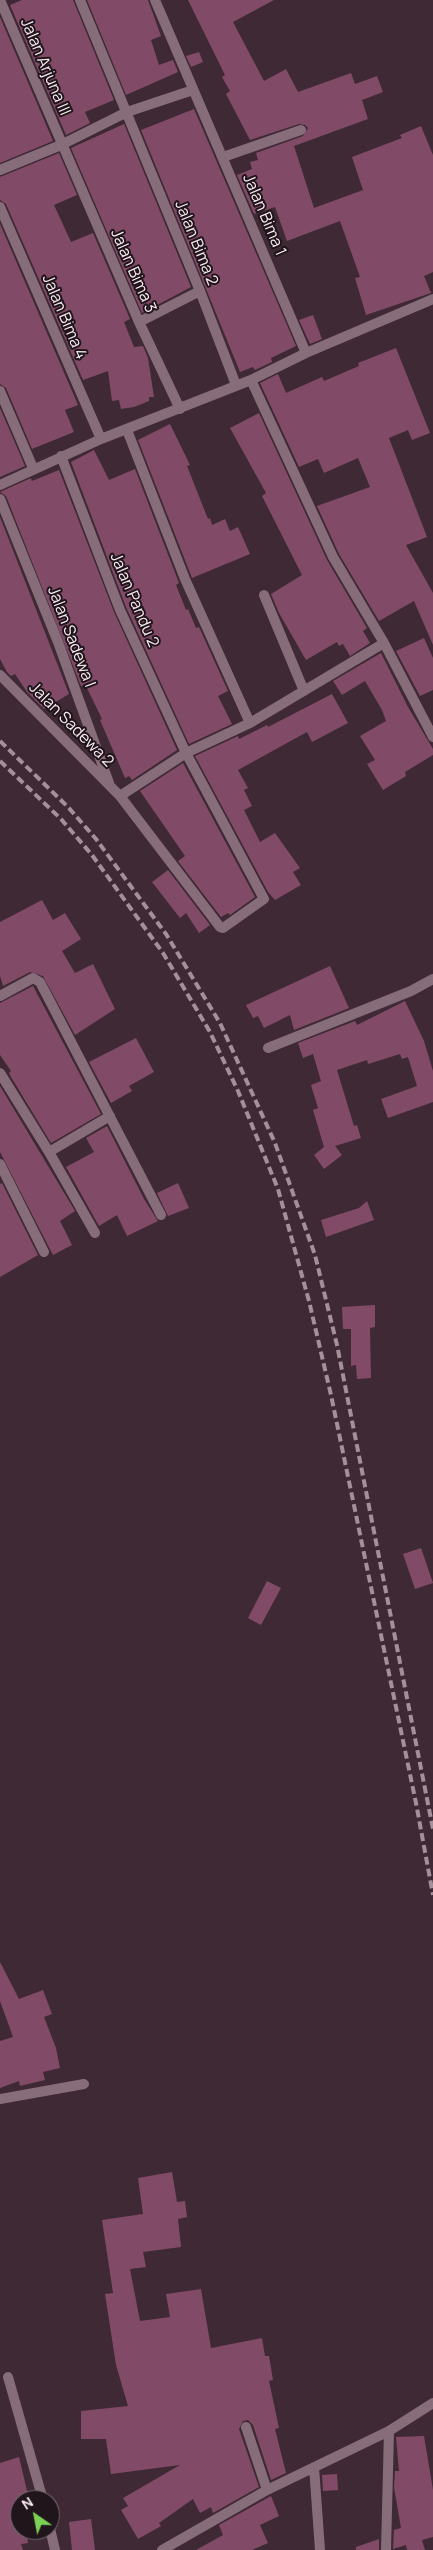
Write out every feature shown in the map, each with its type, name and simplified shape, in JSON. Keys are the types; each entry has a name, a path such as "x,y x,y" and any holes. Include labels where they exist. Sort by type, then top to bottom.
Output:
{"street":[{"name":"Jalan Arjuna III","path":"0,0 61,145"},
{"name":"Jalan Bima 2","path":"80,0 200,291 236,385"},
{"name":"Jalan Bima 1","path":"155,0 306,352"},
{"path":"0,170 61,145 127,112 193,90"},
{"path":"223,157 301,130"},
{"name":"Jalan Bima 3","path":"61,145 139,322 180,408"},
{"name":"Jalan Bima 4","path":"0,207 101,439"},
{"path":"139,322 200,291"},
{"path":"0,485 60,456 251,380 306,352 433,299"},
{"path":"251,380 333,558 384,643 433,737"},
{"path":"0,391 33,468"},
{"path":"127,430 185,579 250,723"},
{"name":"Jalan Pandu 2","path":"60,456 120,610 186,753 264,899 223,928 214,920 120,796"},
{"name":"Jalan Sadewa I","path":"0,499 58,642 110,786"},
{"path":"264,595 304,691"},
{"path":"120,796 186,753 250,723 384,643"},
{"name":"Jalan Sadewa 2","path":"1,675 120,796"},
{"path":"0,996 33,978 40,982 161,1216"},
{"path":"268,1048 411,991 433,980"},
{"path":"1,1076 49,1152 95,1234"},
{"path":"49,1152 110,1116"},
{"path":"0,1164 44,1252"},
{"path":"0,2099 84,2084"},
{"path":"8,2377 40,2490"},
{"path":"162,2550 267,2490 389,2431 433,2403"},
{"path":"246,2426 267,2490"},
{"path":"386,2550 389,2431"},
{"path":"314,2467 320,2550"}],"building":[{"path":"22,0 73,0 114,100 85,112 90,123 66,135 10,5"},
{"path":"87,0 148,0 161,36 151,40 159,65 173,60 178,72 126,95"},
{"path":"188,0 274,0 233,22 264,81 286,69 298,92 351,73 355,84 377,76 383,92 362,100 368,119 294,146 314,208 363,190 352,157 402,138 400,135 421,126 433,155 433,272 424,276 431,293 366,315 355,278 360,277 340,221 287,241 275,207 254,214 237,175 252,169 250,162 258,160 256,153 303,136 308,128 305,125 299,124 250,140 226,94 230,91 222,77 225,75"},
{"path":"0,17 53,141 0,163"},
{"path":"199,52 203,62 191,67 186,56"},
{"path":"194,109 296,346 271,358 272,362 255,370 253,367 240,372 141,130"},
{"path":"124,124 191,287 142,313 71,148"},
{"path":"59,153 77,195 54,205 71,242 93,233 130,319 124,322 134,347 143,346 148,358 154,397 149,397 149,401 134,407 121,409 119,400 112,401 108,371 83,380 6,204 0,200 0,177"},
{"path":"0,224 78,405 65,410 74,432 32,449 6,388 0,384"},
{"path":"313,315 322,339 310,344 299,320"},
{"path":"396,348 430,433 412,440 408,430 389,438 427,537 406,545 433,593 433,645 414,601 379,621 339,554 317,506 370,487 358,458 324,473 318,459 299,467 260,383 278,374 286,393 322,377 324,381 359,366 358,363"},
{"path":"0,408 25,466 0,477"},
{"path":"259,413 327,560 367,628 363,631 370,643 350,656 343,644 339,646 337,642 306,660 279,613 271,594 302,575 262,496 266,493 230,428"},
{"path":"170,424 190,465 187,466 208,519 210,518 212,525 225,519 230,531 238,527 250,554 192,578 138,440"},
{"path":"94,450 109,480 135,469 179,583 176,585 186,610 188,609 196,628 199,627 228,691 218,696 232,724 189,744 126,607 71,462"},
{"path":"59,470 114,612 177,750 132,780 129,776 125,778 100,720 102,719 85,684 81,686 6,496 0,492 31,478 32,481"},
{"path":"0,517 69,694 44,709 27,692 15,674 11,676 7,672 0,659"},
{"path":"424,638 433,658 433,690 420,696 396,651"},
{"path":"381,653 408,707 433,749 433,755 405,772 406,776 383,790 367,764 375,760 360,736 386,721 382,710 365,681 342,695 333,681"},
{"path":"332,694 348,723 312,742 307,732 238,770 248,788 244,790 252,806 244,810 260,842 275,833 300,868 293,872 301,885 275,900 268,892 195,756 238,736 239,739 267,725 268,727"},
{"path":"183,763 255,897 230,915 228,913 221,917 178,861 185,856 140,791"},
{"path":"168,870 210,925 199,933 186,913 180,918 152,882"},
{"path":"42,900 53,920 65,913 81,939 62,951 75,973 93,964 115,1009 75,1035 43,976 30,972 3,986 0,976 0,922"},
{"path":"330,966 349,1008 294,1030 290,1015 264,1028 258,1016 253,1018 246,1005"},
{"path":"33,986 101,1114 51,1143 11,1077 9,1073 11,1071 0,1055 0,1003"},
{"path":"405,1001 424,1041 433,1071 433,1102 388,1118 381,1099 417,1086 408,1057 402,1059 400,1054 368,1064 367,1060 337,1070 354,1126 357,1125 361,1138 335,1146 342,1155 324,1169 314,1155 324,1147 313,1110 318,1108 311,1085 321,1081 313,1054 303,1058 298,1043 355,1021 357,1025"},
{"path":"136,1038 154,1072 129,1086 132,1091 111,1103 89,1062"},
{"path":"0,1086 75,1211 60,1221 72,1245 53,1255 0,1152"},
{"path":"107,1126 144,1199 158,1221 127,1236 117,1215 99,1226 66,1167 94,1152 86,1138"},
{"path":"2,1183 38,1255 0,1277 0,1184"},
{"path":"178,1183 189,1208 168,1216 157,1193"},
{"path":"367,1201 374,1220 326,1237 321,1220 359,1208"},
{"path":"375,1305 375,1327 370,1328 371,1378 357,1379 356,1365 351,1366 351,1329 343,1329 342,1307"},
{"path":"421,1548 433,1583 415,1589 403,1554"},
{"path":"267,1581 281,1588 261,1625 248,1618"},
{"path":"0,1962 19,1999 43,1990 52,2014 44,2017 56,2048 60,2068 43,2072 45,2080 20,2086 19,2081 0,2088 0,2041 13,2037 0,2001"},
{"path":"172,2172 177,2202 185,2201 187,2217 178,2219 181,2247 143,2252 146,2267 130,2269 140,2321 170,2317 166,2294 201,2289 211,2348 262,2338 265,2356 269,2356 273,2380 269,2381 279,2428 275,2429 286,2473 271,2480 253,2425 248,2420 243,2421 239,2429 259,2487 213,2513 211,2507 200,2513 193,2499 159,2523 161,2526 138,2539 121,2510 128,2506 123,2498 180,2465 111,2474 106,2439 81,2439 81,2411 128,2406 116,2365 105,2294 113,2293 102,2220 143,2214 138,2178"},
{"path":"424,2436 433,2490 433,2537 422,2540 425,2550 407,2550 406,2545 393,2549 394,2530 401,2528 394,2487 395,2471 399,2471 396,2437"},
{"path":"19,2457 27,2490 10,2490 10,2540 28,2540 28,2543 21,2544 23,2550 0,2550 0,2463"},
{"path":"337,2474 338,2490 323,2491 322,2475"},
{"path":"271,2496 279,2516 260,2525 268,2543 252,2550 196,2550 223,2535 219,2525"},
{"path":"91,2519 95,2550 72,2550 69,2522"},
{"path":"379,2539 379,2550 356,2550 356,2547"}],"railway":[{"path":"0,741 68,807 96,839 166,934 220,1023 275,1143 315,1255 337,1345 433,1829"},
{"path":"0,761 61,819 92,855 163,953 210,1032 238,1091 278,1189 309,1301 331,1395 416,1803 433,1895"}]}
